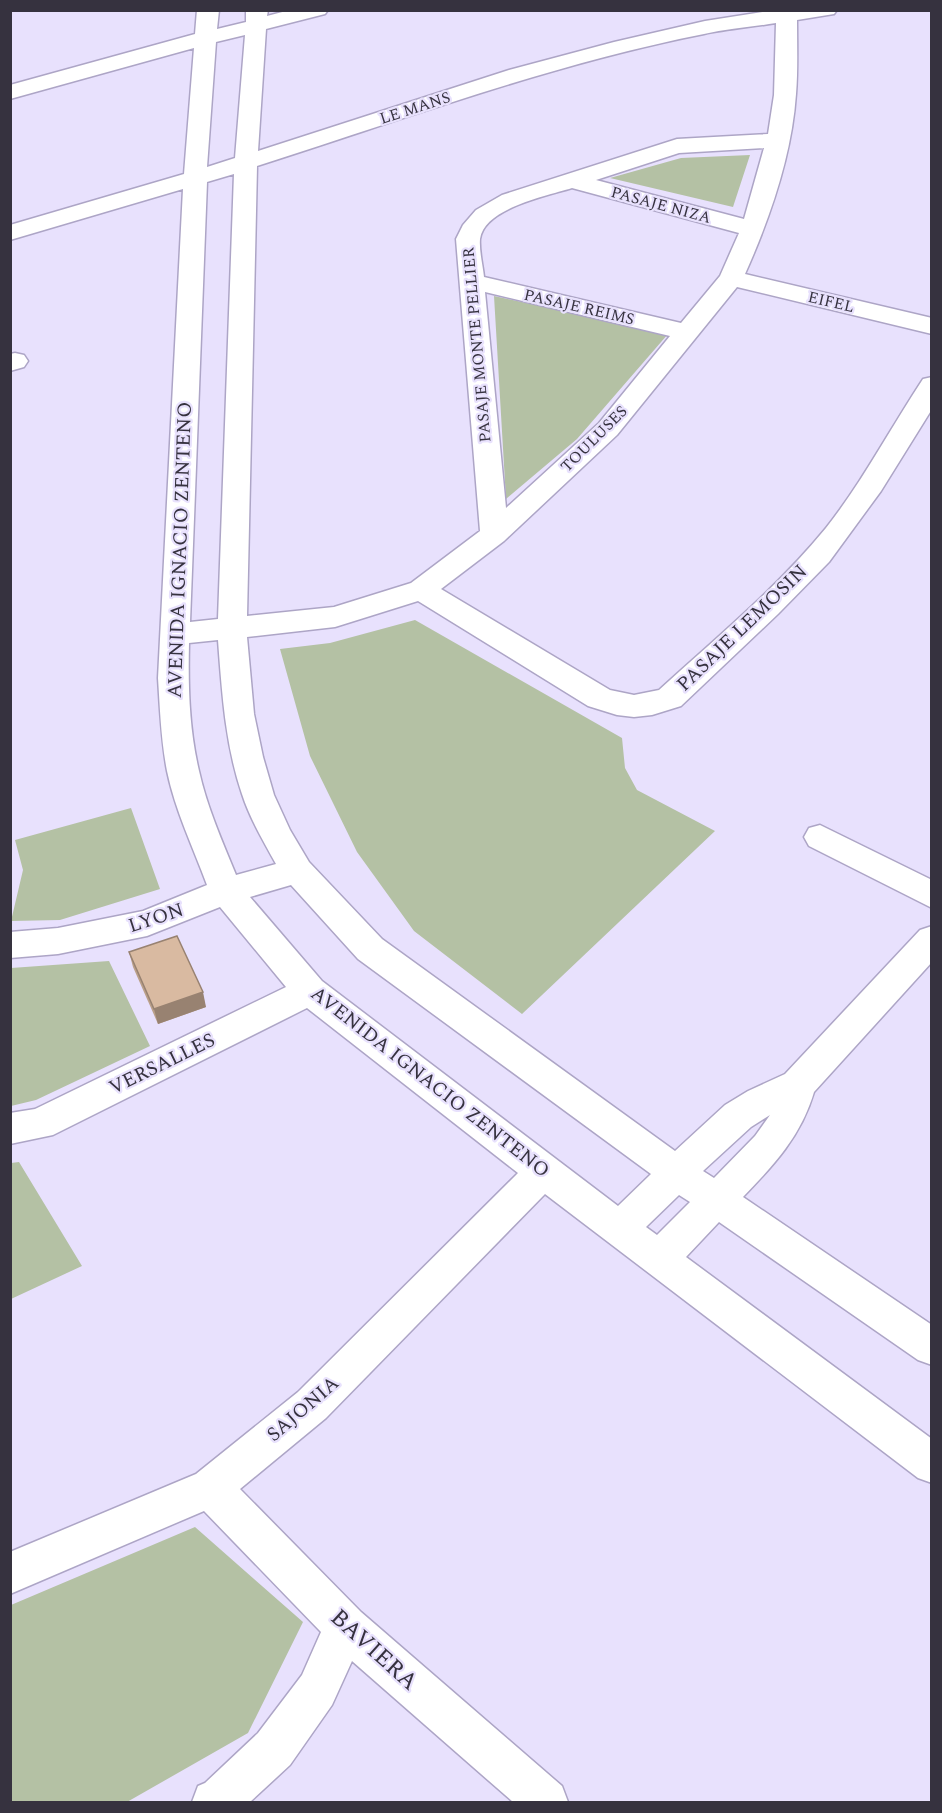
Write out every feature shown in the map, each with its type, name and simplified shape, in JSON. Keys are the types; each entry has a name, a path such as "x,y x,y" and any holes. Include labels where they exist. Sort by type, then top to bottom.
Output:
{"street":[{"name":"AVENIDA IGNACIO ZENTENO","path":"208,10 195,178 173,678 176,724 183,771 194,810 226,891 310,991 932,1464"},
{"path":"10,92 205,38 257,18 318,10"},
{"name":"LE MANS","path":"10,233 195,178 517,75 614,48 705,27 787,13 827,10"},
{"name":"TOULUSES","path":"175,634 335,616 421,590 494,534 608,429 731,278 753,229 778,140 785,95 787,13"},
{"path":"257,18 246,162 232,628 235,681 247,757 258,795 275,833 297,871 370,949 676,1173 932,1347"},
{"name":"PASAJE MONTE PELLIER","path":"494,534 468,239 472,228 480,218 504,202 677,146 778,140"},
{"name":"PASAJE NIZA","path":"570,180 753,229"},
{"name":"EIFEL","path":"731,278 932,326"},
{"name":"PASAJE REIMS","path":"472,282 687,332"},
{"name":"PASAJE LEMOSIN","path":"421,590 599,698 629,706 660,702 670,698 801,574 842,524 878,474 932,385"},
{"path":"820,837 932,895"},
{"name":"LYON","path":"10,945 58,941 116,931 187,909 226,891 297,871"},
{"path":"620,1229 738,1116 761,1102 798,1085 932,939"},
{"name":"VERSALLES","path":"10,1130 39,1124 310,991"},
{"path":"659,1258 783,1129 798,1085"},
{"name":"SAJONIA","path":"10,1573 210,1488 312,1405 544,1171"},
{"name":"BAVIERA","path":"210,1488 346,1627 546,1803"},
{"path":"214,1803 274,1749 317,1690 346,1627"}],"green space":[{"path":"750,155 733,207 610,178 681,158"},
{"path":"494,296 668,334 577,439 506,499"},
{"path":"415,620 622,738 625,768 637,790 715,831 522,1014 414,931 357,852 310,756 280,649 330,643"},
{"path":"131,808 160,889 60,920 11,921 23,870 15,840"},
{"path":"109,961 150,1046 36,1100 11,1106 11,968"},
{"path":"19,1162 82,1266 11,1299 11,1163"},
{"path":"195,1527 303,1622 248,1733 127,1802 11,1802 11,1605"}],"building":[{"path":"177,936 203,992 154,1009 129,952"}]}
